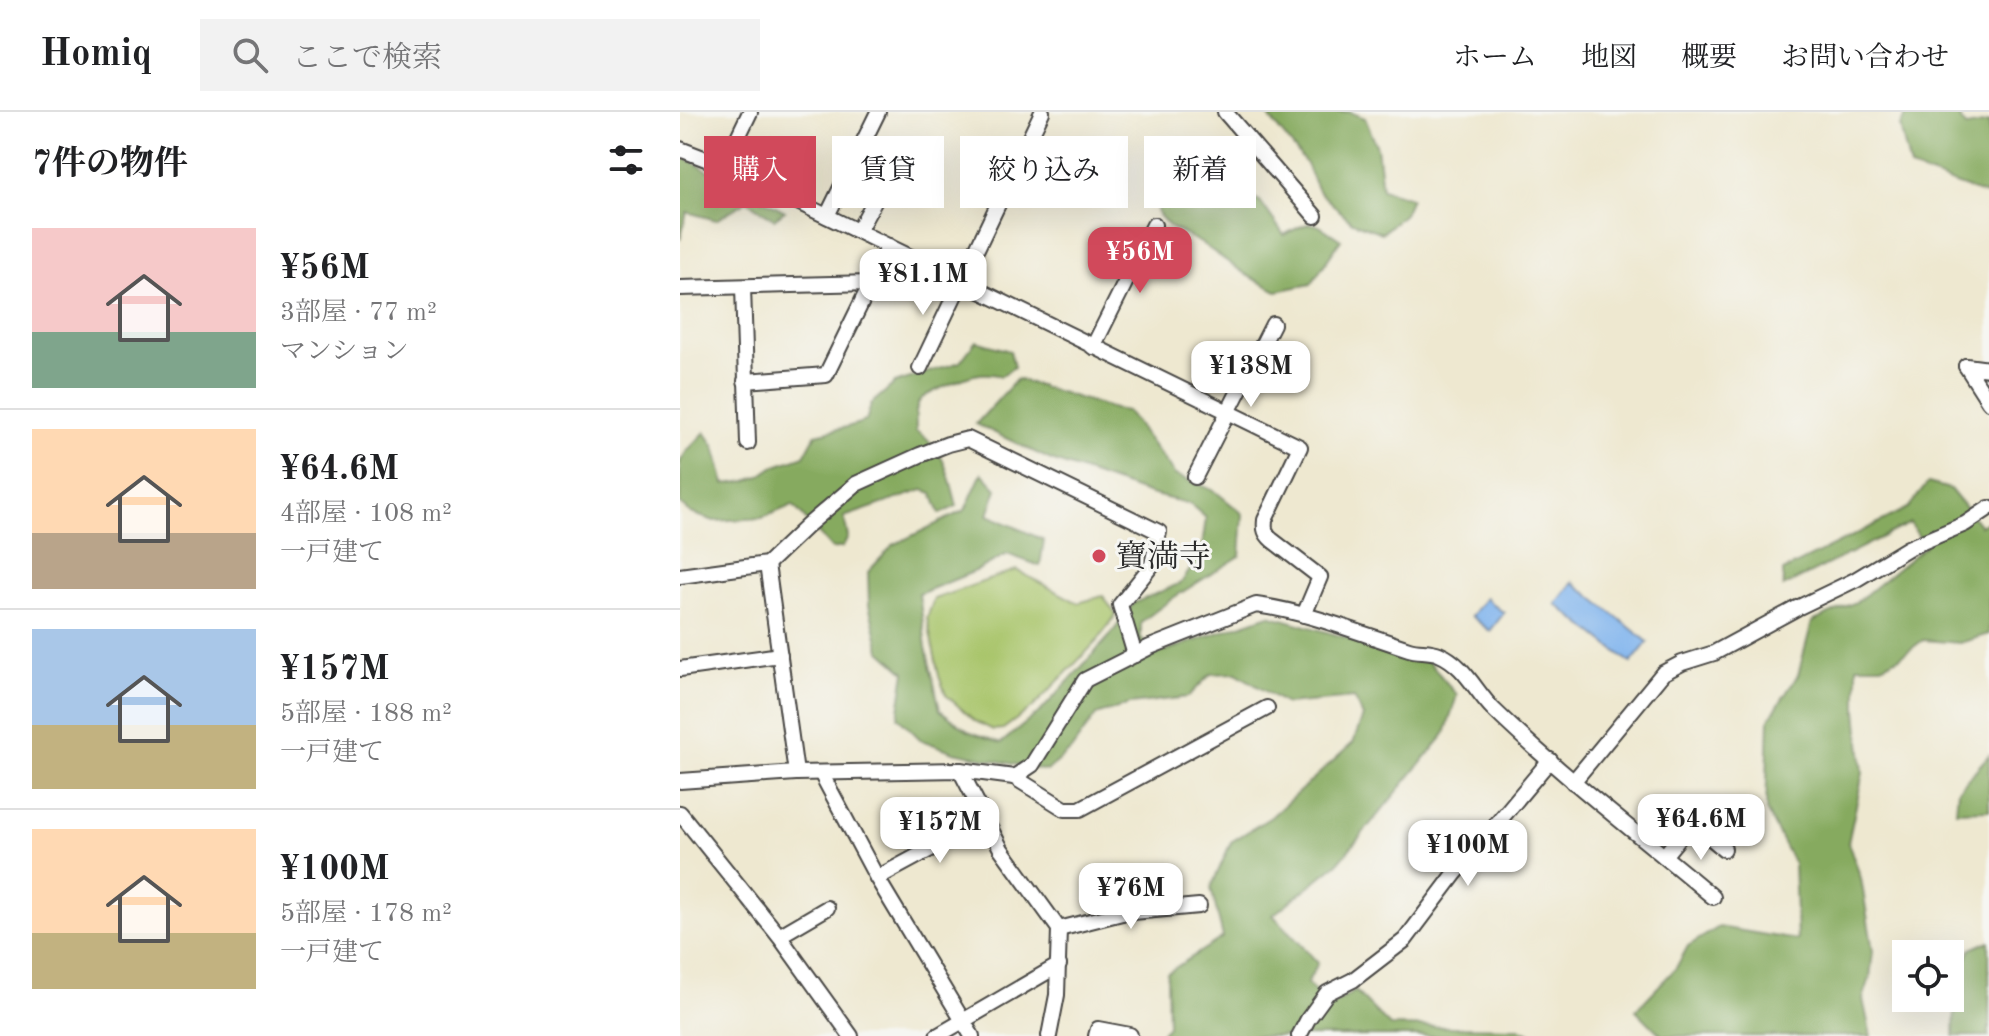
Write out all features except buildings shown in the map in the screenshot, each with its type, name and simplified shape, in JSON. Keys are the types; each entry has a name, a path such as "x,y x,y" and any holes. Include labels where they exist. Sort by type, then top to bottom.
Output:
{"street":[{"path":"738,136 750,112"},
{"path":"827,216 878,112"},
{"path":"920,368 1042,112"},
{"path":"1225,112 1315,216"},
{"path":"680,149 704,158"},
{"path":"811,208 1300,447 1264,527 1272,540 1320,577 1304,615"},
{"path":"858,231 871,208"},
{"path":"1093,347 1154,225"},
{"path":"745,381 826,375 889,246"},
{"path":"680,288 871,283"},
{"path":"743,287 748,443"},
{"path":"1195,477 1273,324"},
{"path":"1989,369 1966,366 1989,402"},
{"path":"680,576 767,564 856,484 920,455 968,439 1159,532 1152,565 1120,605 1135,655"},
{"path":"1573,782 1663,673 1714,653 1855,580 1908,548 1965,524 1989,508"},
{"path":"767,564 796,773"},
{"path":"1014,777 1032,765 1085,680 1135,655 1256,605 1304,615 1415,651 1438,653 1464,672 1491,707 1573,782 1713,897"},
{"path":"680,669 780,655"},
{"path":"680,781 796,773 960,770 1014,777 1065,809 1080,809 1267,708"},
{"path":"1299,1036 1327,993 1353,980 1405,940 1454,875 1550,760"},
{"path":"960,770 1001,849 1059,929 1057,995 1049,1036"},
{"path":"821,773 877,878 972,1036"},
{"path":"680,813 779,936 851,1036"},
{"path":"877,878 986,819"},
{"path":"1664,856 1692,822 1724,849"},
{"path":"1059,929 1122,913 1199,906"},
{"path":"779,936 827,908"},
{"path":"937,1036 1059,965"},
{"path":"1096,1036 1098,1029 1130,1035"}],"green space":[{"path":"1265,112 1350,112 1365,118 1377,147 1382,189 1411,198 1404,214 1382,233 1352,222 1318,191 1305,162"},
{"path":"1907,112 1955,112 1966,127 1989,123 1989,196 1910,168 1900,126"},
{"path":"680,159 687,159 704,168 704,208 736,208 716,220 687,212 680,240"},
{"path":"1256,199 1284,235 1313,224 1341,240 1311,284 1277,291 1170,227 1157,208 1256,208"},
{"path":"758,208 785,211 774,219"},
{"path":"976,341 1010,351 1014,367 1001,376 978,374 964,378 921,399 916,410 916,431 940,454 957,506 940,514 932,493 923,490 844,517 848,537 843,547 832,549 793,505 762,518 714,521 691,513 680,504 680,462 705,432 715,447 725,484 747,481 804,456 816,434 866,421 871,404 895,383 960,362"},
{"path":"1017,379 1127,411 1175,475 1215,491 1243,514 1240,556 1141,622 1141,639 1157,654 1269,615 1429,662 1457,695 1445,734 1338,863 1273,915 1318,963 1307,983 1330,1007 1355,991 1390,1026 1519,1028 1535,1036 1158,1036 1168,1026 1167,973 1223,937 1211,888 1231,842 1271,817 1353,743 1363,716 1354,698 1286,704 1236,673 1211,674 1188,697 1130,704 1096,715 1071,750 1047,771 954,752 921,740 898,717 905,672 880,650 869,605 868,572 893,545 965,510 982,473 997,489 988,515 1044,540 1040,566 1007,554 978,570 919,594 926,647 940,710 968,731 1001,743 1042,710 1109,637 1134,603 1181,583 1201,554 1206,518 1190,504 1150,494 1051,460 976,424"},
{"path":"1928,483 1950,489 1980,526 1989,521 1989,634 1960,643 1923,640 1882,666 1857,666 1857,710 1863,773 1848,843 1861,878 1873,951 1870,978 1863,999 1871,1036 1662,1036 1636,1010 1676,968 1688,946 1719,927 1797,940 1794,864 1766,810 1769,719 1798,675 1812,622 1858,601 1925,546 1910,523 1783,587 1783,571 1908,508"},
{"path":"1016,570 1078,603 1103,596 1116,615 1098,640 1033,707 1003,729 993,730 975,721 946,695 927,618 934,599"},
{"path":"1989,755 1989,810 1956,811 1958,790"},
{"path":"1989,941 1989,1036 1954,1036 1954,1012 1964,1012 1964,963 1971,949"}],"water":[{"path":"1573,582 1648,642 1631,663 1556,604"},
{"path":"1485,598 1504,613 1490,631 1471,616"}],"place":[{"name":"寶満寺","path":"1099,556"}]}
